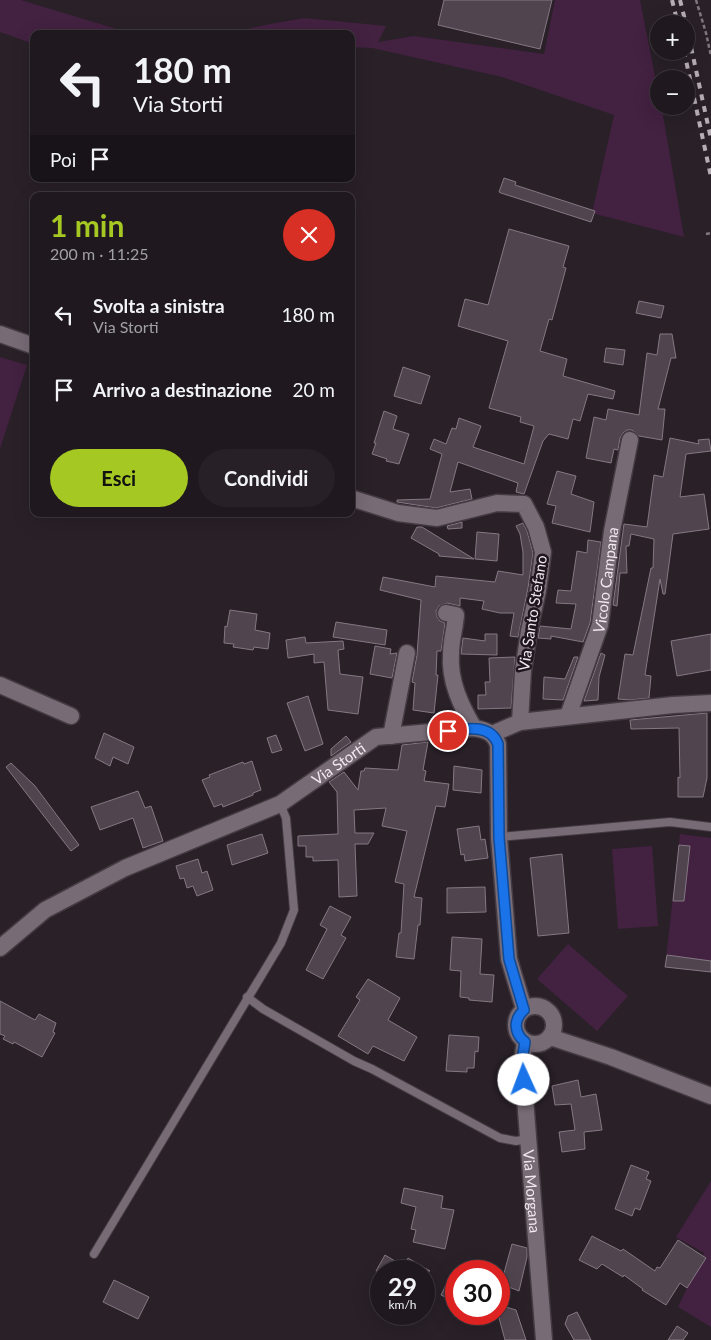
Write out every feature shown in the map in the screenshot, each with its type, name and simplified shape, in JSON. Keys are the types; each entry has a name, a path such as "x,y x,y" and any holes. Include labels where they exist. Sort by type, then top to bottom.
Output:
{"street":[{"path":"0,334 30,345"},
{"name":"Vicolo Campana","path":"568,716 600,625 613,522 630,440"},
{"name":"Via Santo Stefano","path":"355,499 398,513 437,518 497,503 524,504 536,527 543,552 538,590 528,631 520,722"},
{"path":"446,613 456,615 451,655 454,679 460,703 474,728"},
{"path":"391,736 407,653"},
{"path":"0,685 71,716"},
{"path":"525,1042 530,1044 541,1043 550,1037 553,1026 550,1014 541,1007 529,1007 524,1010 509,959 499,837 498,744 492,734 502,728 520,722 673,705 711,703"},
{"name":"Via Storti","path":"0,948 45,910 125,868 280,804 376,737 474,728 485,730 492,734"},
{"name":"Via Morgana","path":"524,1010 519,1014 516,1026 520,1038 525,1042 522,1060 544,1340"},
{"path":"550,1037 611,1057 711,1096"}],"lane":[{"path":"94,1254 281,943 294,910 286,818 280,804"},
{"path":"499,837 670,822 711,827"},
{"path":"247,997 263,1009 354,1061 500,1138 516,1141 528,1139"}],"path":[{"path":"696,0 711,56"},
{"path":"706,234 711,233"}],"shaded area":[{"path":"0,0 21,0 120,30 30,30 30,43 0,32"},
{"path":"555,0 640,0 650,60 652,60 654,70 650,70 650,115 663,115 684,237 592,213 614,115 502,77 372,48 355,47 355,30 242,30 305,18 386,26 378,42 414,36 544,54"},
{"path":"0,357 27,365 0,449"},
{"path":"680,834 711,838 711,972 665,967"},
{"path":"652,846 658,926 618,929 612,849"},
{"path":"568,944 628,996 597,1031 537,979"},
{"path":"711,1181 711,1327 678,1307 704,1253 676,1237"}],"building":[{"path":"444,0 552,0 540,49 438,25"},
{"path":"504,178 516,182 515,185 595,211 591,222 499,192"},
{"path":"509,229 569,246 563,267 566,268 552,320 549,319 540,351 567,359 563,376 615,391 613,399 588,394 580,421 573,419 568,439 549,434 543,441 524,494 516,492 518,483 458,462 450,492 470,489 472,499 436,508 397,502 397,500 430,499 442,454 430,449 434,439 446,444 452,428 456,429 459,418 481,426 473,447 524,464 534,426 520,422 521,417 489,408 508,341 458,326 465,299 488,305"},
{"path":"639,301 664,306 661,318 636,313"},
{"path":"660,334 672,334 676,358 671,358 658,409 665,409 662,440 639,436 632,430 627,430 620,438 618,450 614,449 611,463 586,458 594,417 606,420 608,409 639,415 647,353 657,355"},
{"path":"606,348 625,350 623,365 604,362"},
{"path":"403,367 430,376 421,404 394,396"},
{"path":"384,411 397,416 393,429 409,434 399,464 386,461 387,459 372,454"},
{"path":"670,438 699,444 698,440 709,439 711,451 686,454 680,497 704,494 709,529 673,534 665,594 663,594 660,579 645,675 651,676 649,698 618,699 625,654 633,655 651,568 653,568 654,539 631,534 629,546 626,546 627,573 620,573 617,606 613,605 624,524 647,527 654,475 663,477"},
{"path":"557,471 576,476 571,494 594,502 590,532 552,523 556,506 547,504"},
{"path":"462,522 462,528 448,529 447,526"},
{"path":"523,523 533,553 518,637 510,636 514,613 500,613 482,609 484,601 460,598 460,606 447,603 439,606 436,611 437,617 445,623 441,651 437,651 436,675 438,675 434,713 413,710 415,683 412,682 417,655 421,600 380,590 383,577 435,587 436,576 495,582 498,571 523,575 523,552 520,534 516,526"},
{"path":"417,527 422,527 474,559 439,556 439,554 411,538"},
{"path":"477,532 499,534 497,561 475,559"},
{"path":"588,540 601,542 590,623 583,642 551,636 551,639 538,638 540,626 571,629 576,604 556,603 558,590 571,591 577,551 587,553"},
{"path":"230,610 257,614 255,630 270,633 268,649 254,647 253,650 233,647 234,644 224,643 225,626 227,627"},
{"path":"336,622 387,630 385,645 333,637"},
{"path":"485,634 497,634 497,655 461,654 463,638 485,641"},
{"path":"711,634 711,670 677,676 671,641"},
{"path":"305,637 306,643 343,641 344,649 338,650 340,674 363,677 358,714 328,710 324,662 314,663 314,654 288,658 286,640"},
{"path":"375,646 391,649 390,654 397,653 392,678 370,674"},
{"path":"601,653 605,655 599,677 598,700 584,701"},
{"path":"515,657 511,708 478,709 478,695 486,695 485,682 490,682 489,658"},
{"path":"574,657 578,657 563,700 543,699 544,677 565,679"},
{"path":"308,696 323,744 305,751 287,703"},
{"path":"707,713 707,778 703,797 678,797 678,777 680,778 679,728 631,729 630,720"},
{"path":"104,733 134,747 128,764 113,757 110,766 95,758"},
{"path":"276,735 282,750 272,753 267,738"},
{"path":"346,736 351,742 331,756 331,749"},
{"path":"428,742 423,770 426,771 424,781 449,784 445,807 436,806 414,897 422,898 420,925 418,925 414,959 396,957 399,933 401,933 404,884 395,882 407,831 382,826 386,808 354,810 355,833 374,833 368,844 355,844 357,896 339,897 338,860 313,861 313,857 306,857 306,846 298,846 298,836 338,834 337,792 329,782 344,772 358,790 361,771 364,771 365,768 398,770 402,745"},
{"path":"252,761 261,790 223,807 222,804 214,807 202,780 210,777 209,775 243,762 244,764"},
{"path":"11,763 35,786 79,845 71,851 6,767"},
{"path":"454,766 482,770 481,793 453,790"},
{"path":"138,791 145,808 151,806 163,841 143,848 133,818 100,830 91,807"},
{"path":"479,826 481,840 485,839 488,858 465,861 464,854 461,855 457,829"},
{"path":"262,834 268,853 232,865 227,845"},
{"path":"679,845 690,846 684,901 673,901"},
{"path":"562,854 569,933 538,936 530,858"},
{"path":"198,859 202,873 207,871 213,890 197,896 193,886 187,888 184,878 180,879 176,866"},
{"path":"485,887 486,912 447,913 447,888"},
{"path":"330,906 351,917 341,935 346,938 323,979 306,970 327,929 320,925"},
{"path":"452,937 482,939 480,974 494,975 492,1002 469,1000 469,998 460,997 461,971 450,970"},
{"path":"667,955 711,961 711,972 665,967"},
{"path":"368,979 400,998 388,1020 417,1037 404,1061 373,1046 368,1054 338,1036 360,1000 356,997"},
{"path":"0,1001 35,1020 39,1014 56,1023 53,1032 55,1033 42,1057 14,1042 13,1044 3,1039 5,1036 0,1034"},
{"path":"449,1035 479,1037 478,1052 475,1051 474,1068 467,1068 467,1072 446,1071"},
{"path":"578,1080 581,1097 596,1094 602,1130 584,1132 585,1149 562,1152 559,1132 575,1130 571,1104 555,1105 552,1086"},
{"path":"631,1165 649,1172 646,1179 651,1181 640,1210 635,1208 632,1216 615,1209"},
{"path":"404,1188 443,1196 441,1208 454,1210 445,1249 413,1242 416,1230 411,1229 416,1207 401,1203"},
{"path":"592,1236 621,1251 623,1249 655,1271 657,1267 660,1268 678,1240 706,1258 687,1288 680,1283 666,1305 642,1290 624,1275 623,1277 602,1264 597,1269 579,1260"},
{"path":"512,1244 527,1248 527,1257 519,1291 510,1288 510,1260 508,1260"},
{"path":"385,1255 393,1260 382,1260"},
{"path":"114,1280 149,1297 138,1319 103,1302"},
{"path":"445,1287 445,1297 441,1295"},
{"path":"510,1308 516,1310 526,1340 505,1340 501,1325 510,1325"},
{"path":"577,1312 591,1340 574,1340 565,1324 568,1316"},
{"path":"677,1326 688,1333 683,1340 668,1340"}],"railway":[{"path":"672,0 676,15"},
{"path":"680,0 684,15"},
{"path":"686,60 711,177"},
{"path":"694,60 711,139"}],"route":[{"path":"448,731 474,728 485,730 492,734 498,744 499,837 509,959 524,1010 516,1020 516,1026 520,1038 525,1042 522,1060 524,1080"}]}
